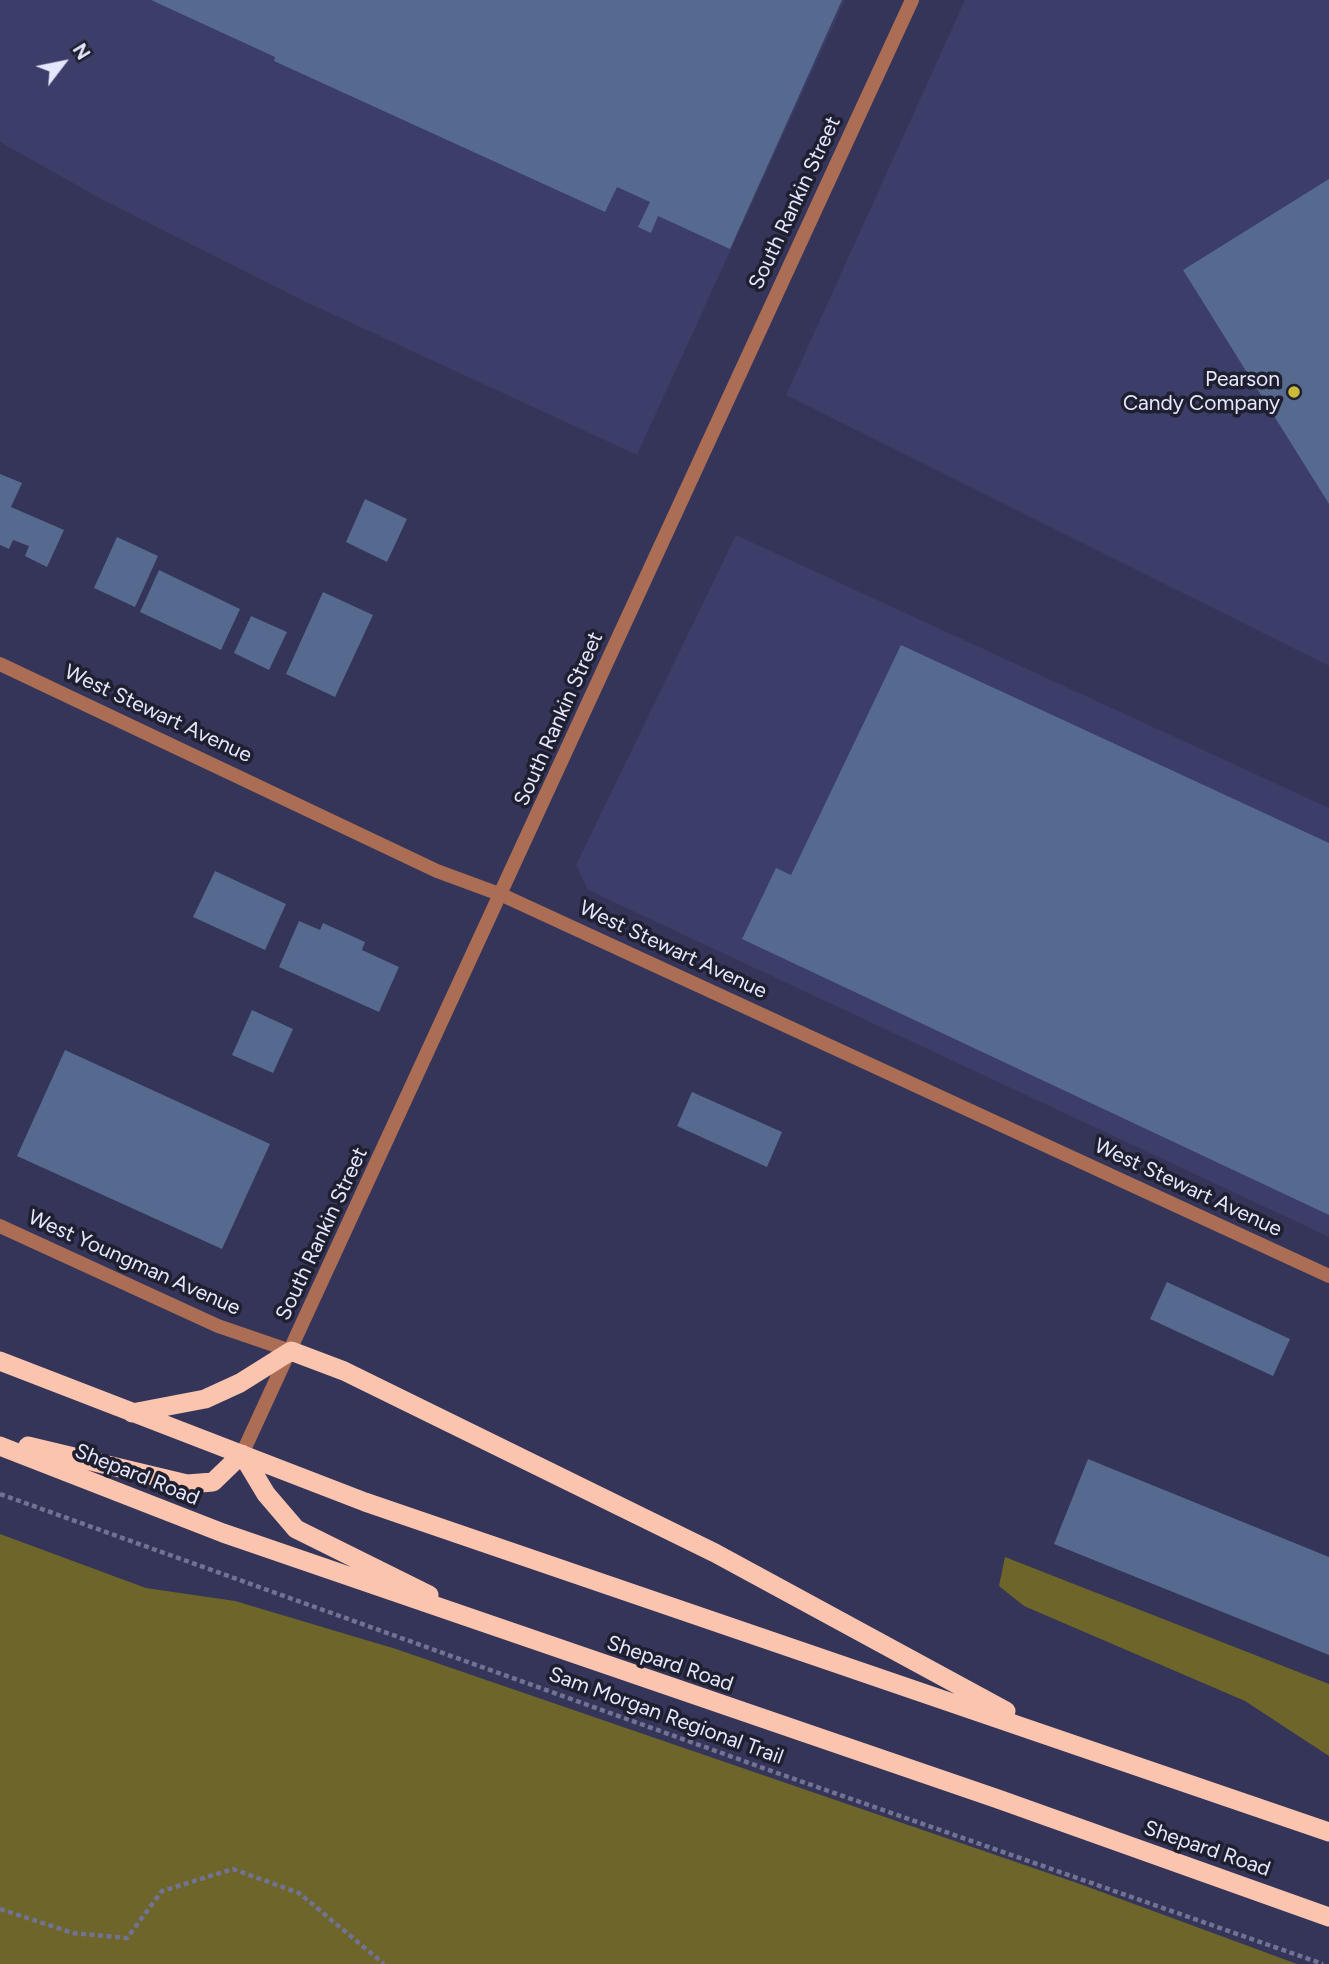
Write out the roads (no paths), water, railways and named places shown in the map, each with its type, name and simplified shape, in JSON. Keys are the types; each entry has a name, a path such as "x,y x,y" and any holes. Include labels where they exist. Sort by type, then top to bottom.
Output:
{"highway":[{"path":"132,1413 205,1398 240,1383 290,1352 344,1371 715,1552 1053,1737"},
{"path":"0,1362 365,1502 1329,1832"},
{"path":"0,1439 187,1484 213,1482 242,1454"},
{"name":"Shepard Road","path":"0,1446 223,1533 502,1631 998,1799 1329,1917"},
{"path":"242,1454 266,1494 296,1529 502,1631"}],"street":[{"name":"South Rankin Street","path":"242,1454 502,895 912,0"},
{"name":"West Stewart Avenue","path":"0,664 437,871 502,895 1329,1276"},
{"name":"West Youngman Avenue","path":"0,1226 218,1326 290,1352"}],"place":[{"name":"Pearson Candy Company","path":"1294,392"}]}
